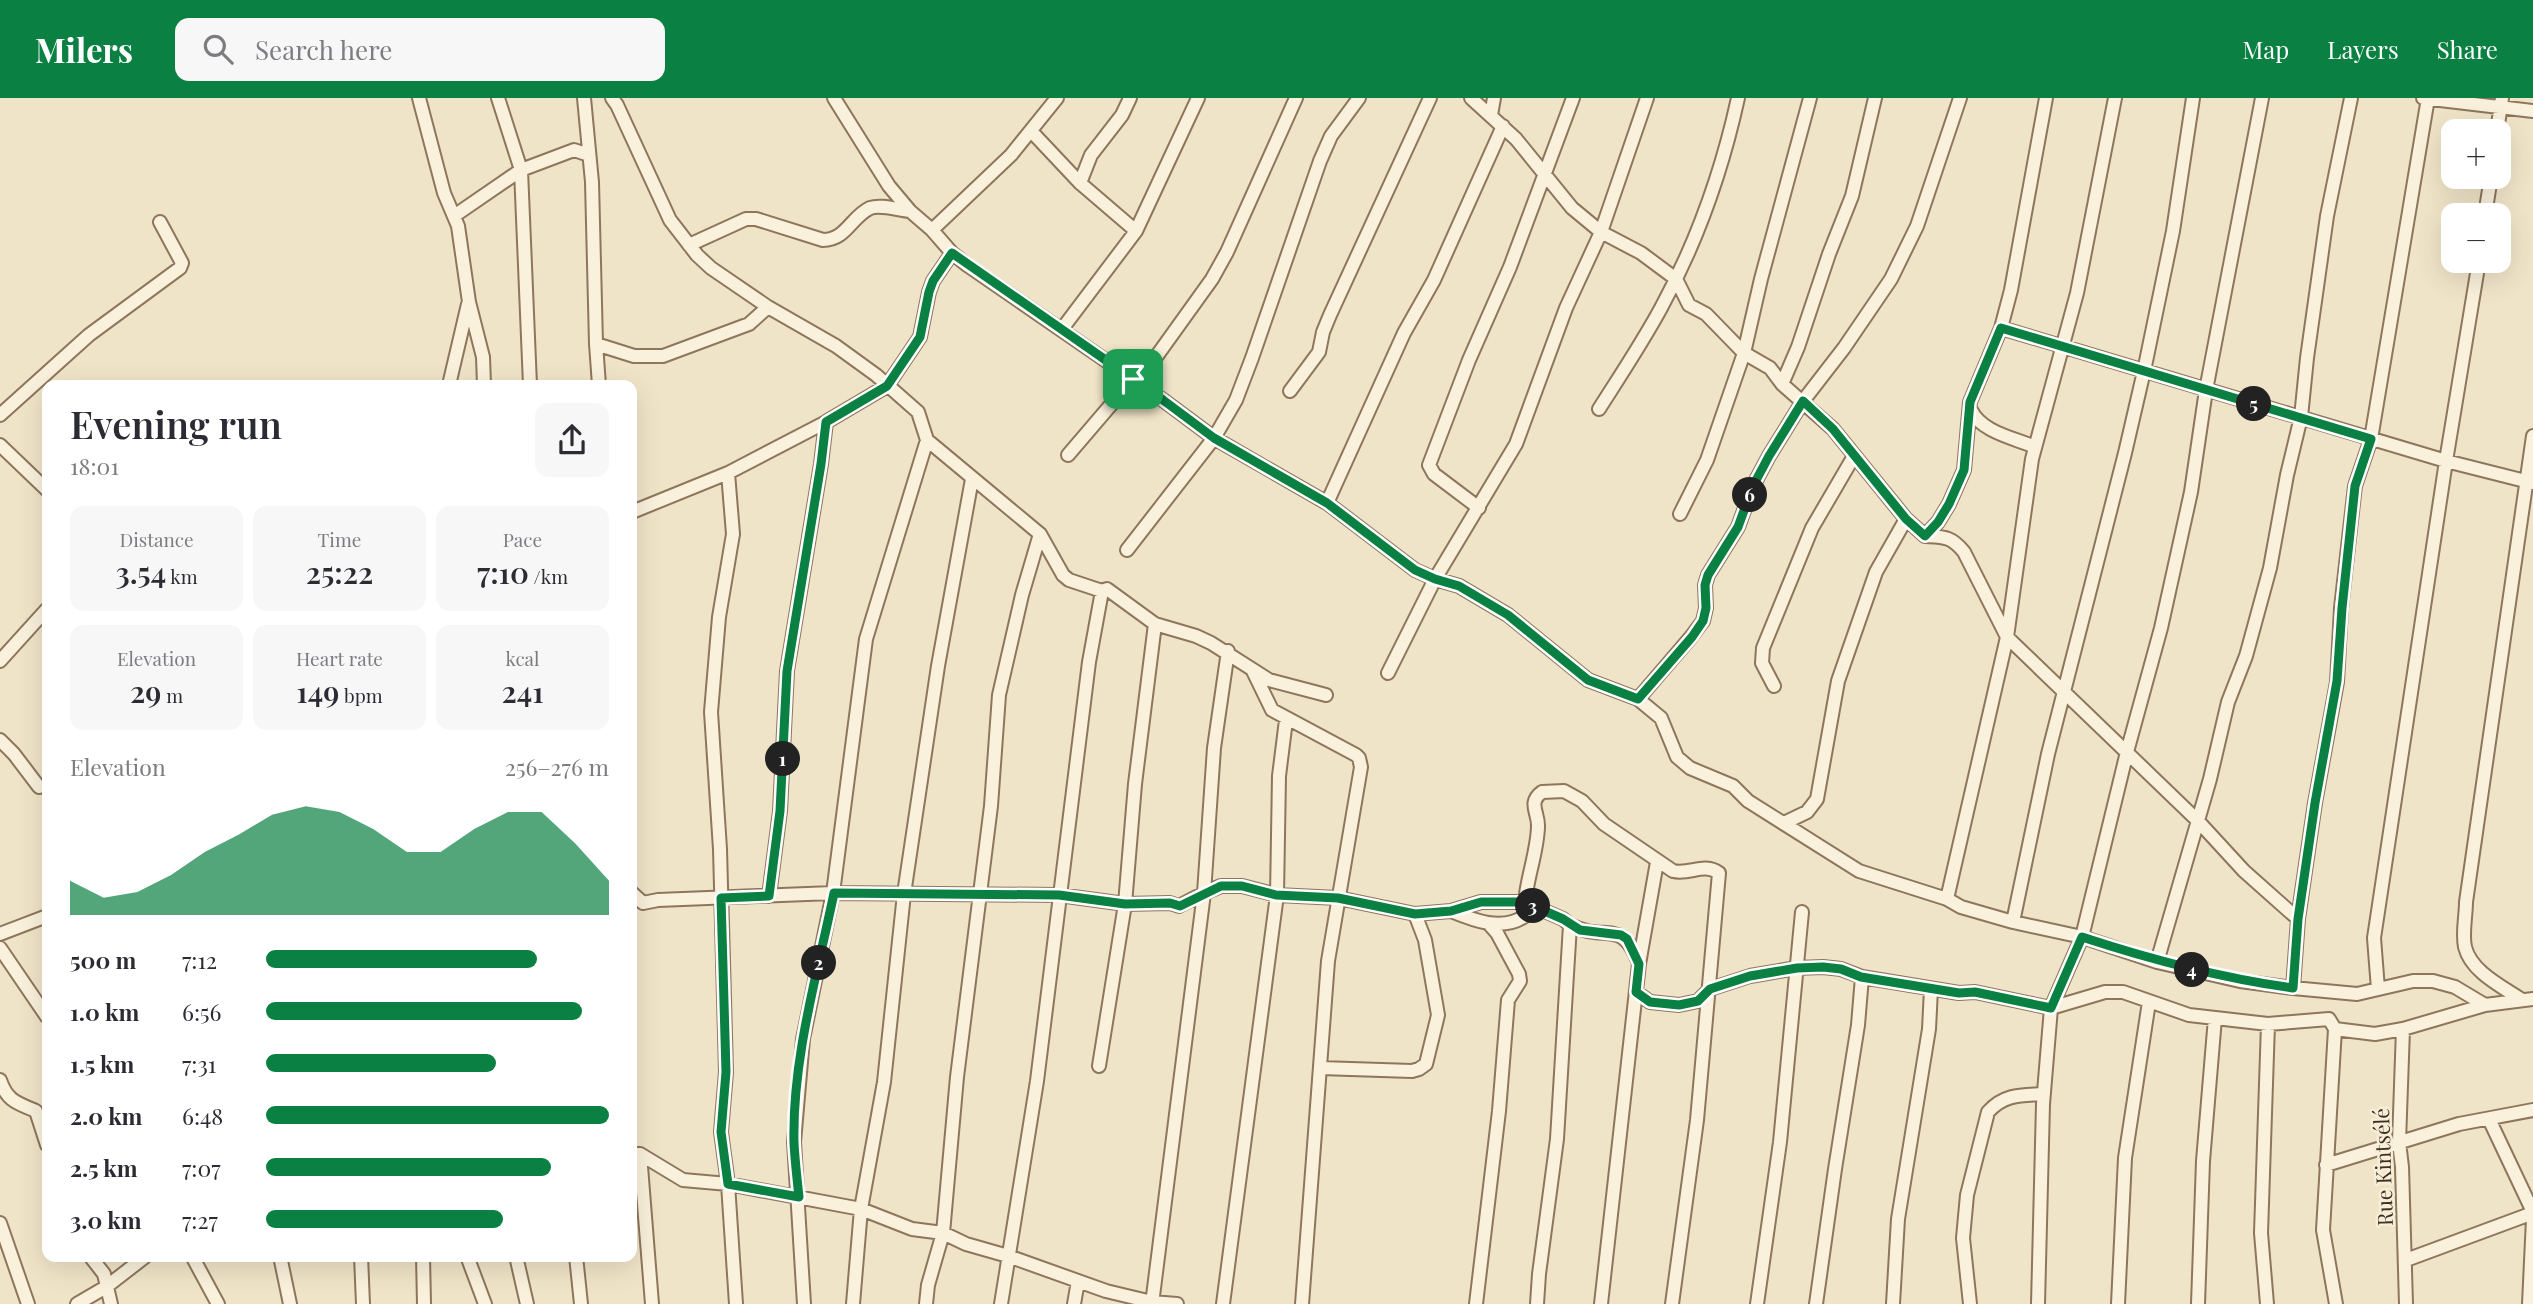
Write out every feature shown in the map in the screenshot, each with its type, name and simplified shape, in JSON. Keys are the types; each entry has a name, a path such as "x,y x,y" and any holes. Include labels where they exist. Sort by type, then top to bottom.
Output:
{"street":[{"path":"419,98 444,193 458,226 469,302 483,357 484,380"},
{"path":"498,98 521,170 530,380"},
{"path":"584,98 599,380"},
{"path":"612,98 663,207 689,245 711,268 768,307 841,349 918,412 927,440 1040,534 1063,575 1069,580 1102,591 1107,589 1155,624 1196,636 1227,651 1269,680 1326,695"},
{"path":"932,230 1011,155 1057,98"},
{"path":"1080,183 1091,155 1122,115 1130,98"},
{"path":"1062,329 1136,231 1198,98"},
{"path":"1068,456 1133,379 1156,357 1212,279 1227,252 1296,98"},
{"path":"1127,550 1214,438 1236,400 1331,136 1359,98"},
{"path":"1290,391 1319,352 1330,315 1430,98"},
{"path":"1471,98 1503,126 1545,172 1572,208 1601,232 1642,253 1676,279 1689,305 1706,314 1744,353 1770,368 1782,384 1833,429 1906,519 1925,536 1946,537 1955,541 1964,552 2007,637 2198,821 2244,871 2298,919"},
{"path":"1490,115 1493,98"},
{"path":"1479,508 1434,474 1429,465 1469,360 1510,267 1573,98"},
{"path":"1388,673 1435,579 1516,444 1566,307 1601,232 1647,98"},
{"path":"1600,409 1676,279 1726,151 1738,98"},
{"path":"1680,514 1707,460 1744,353 1761,278 1810,98"},
{"path":"1782,384 1852,196 1875,98"},
{"path":"1638,699 1703,621 1708,575 1738,527 1753,486 1803,401 1844,348 1891,279 1917,226 1960,98"},
{"path":"2035,447 1985,426 1974,418 1970,402 2001,328 2011,290 2046,98"},
{"path":"1947,899 2007,637 2035,447 2077,293 2115,98"},
{"path":"2012,922 2048,754 2144,371 2173,231 2193,98"},
{"path":"2038,1304 2044,1094 2051,1008 2082,937 2127,752 2161,628 2191,492 2206,390 2262,98"},
{"path":"2157,962 2198,821 2228,702 2246,656 2270,568 2301,417 2327,216 2351,98"},
{"path":"2293,988 2298,919 2337,681 2355,486 2371,439 2426,98 2501,102 2533,111"},
{"path":"839,100 870,158 910,211 932,230 952,253 1214,438 1327,503 1415,570 1459,586 1508,615 1588,680 1638,699 1661,718 1672,748 1690,768 1732,786 1748,801 1859,872 2012,922 2082,937 2157,962 2240,981 2357,993 2413,981 2433,981 2455,987 2484,1005"},
{"path":"1327,503 1404,333 1434,280 1503,126"},
{"path":"1031,131 1080,183 1136,231"},
{"path":"454,216 521,170 574,150 589,155"},
{"path":"689,245 746,219 756,219 823,240 831,240 838,238 869,209 879,206 910,211"},
{"path":"0,415 89,335 180,268 182,263 160,222"},
{"path":"637,510 728,473 826,422 887,386 920,337 933,281 952,253"},
{"path":"2378,989 2374,938 2477,273"},
{"path":"450,380 469,302"},
{"path":"596,344 634,356 663,356 749,324 768,307"},
{"path":"2001,328 2446,461 2530,483"},
{"path":"1925,536 1949,504 1964,470 1971,410"},
{"path":"769,896 780,811 787,671 826,422"},
{"path":"2527,999 2478,969 2470,960 2465,946 2466,902 2530,483 2533,436"},
{"path":"804,1304 794,1142 803,1039 834,893 866,639 927,440"},
{"path":"0,445 42,485"},
{"path":"1774,686 1762,663 1763,648 1812,528 1854,456"},
{"path":"728,473 733,534 719,617 711,712 721,898 726,1072 721,1132 728,1184 736,1304"},
{"path":"853,1304 861,1209 884,1082 904,894 938,666 972,479"},
{"path":"1784,823 1807,812 1817,799 1838,681 1876,572 1906,519"},
{"path":"926,1304 928,1285 943,1233 959,1064 991,806 999,695 1022,595 1040,534"},
{"path":"1001,1304 1037,1080 1089,662 1102,591"},
{"path":"0,661 42,615"},
{"path":"1099,1066 1125,904 1135,784 1155,624"},
{"path":"1152,1303 1203,893 1214,748 1227,651"},
{"path":"1253,671 1272,710 1286,720 1327,738 1356,755 1361,762 1328,961 1302,1304"},
{"path":"1223,1304 1276,895 1279,776 1286,720"},
{"path":"0,740 39,787"},
{"path":"1451,911 1489,924 1525,916 1524,902 1539,823 1533,806 1542,792 1564,791 1582,801 1604,824 1657,862 1679,873 1706,867 1712,867 1719,873 1697,1120 1672,1304"},
{"path":"1601,1304 1639,964 1657,862"},
{"path":"637,898 643,903 659,900 834,893 1059,895 1125,904 1170,903 1180,906 1221,886 1242,886 1276,895 1338,898 1415,914 1451,911 1481,902 1524,902 1563,919 1580,930 1621,935 1632,946 1639,964"},
{"path":"1757,1304 1780,1142 1802,912"},
{"path":"1320,1068 1412,1071 1426,1064 1438,1015 1425,940 1415,914"},
{"path":"0,934 42,918"},
{"path":"1476,1304 1500,1111 1508,1000 1520,981 1519,974 1497,933 1489,924"},
{"path":"1537,1304 1557,1139 1570,925"},
{"path":"0,948 42,1010"},
{"path":"1636,992 1650,1002 1679,1005 1698,1001 1710,989 1756,974 1797,968 1841,969 1861,977 1959,993 1975,992 2051,1008 2105,992 2123,992 2189,1015 2268,1024 2325,1018 2332,1021 2335,1029 2323,1230 2336,1304"},
{"path":"1816,1304 1858,1024 1861,977"},
{"path":"1893,1304 1898,1219 1929,1029 1931,989"},
{"path":"2335,1029 2375,1034 2403,1029 2484,1005 2527,999"},
{"path":"2118,1304 2125,1158 2149,1002"},
{"path":"2198,1304 2203,1161 2215,1018"},
{"path":"2267,1304 2261,1233 2268,1024"},
{"name":"Rue Kintsélé","path":"2403,1029 2399,1142 2406,1304"},
{"path":"0,1080 9,1099 36,1111 42,1130"},
{"path":"1970,1304 1963,1238 1966,1195 1987,1112 1995,1103 2011,1096 2044,1094"},
{"path":"2326,1165 2459,1124 2533,1111"},
{"path":"2406,1260 2533,1212 2488,1119"},
{"path":"637,1155 683,1180 728,1184 861,1209 912,1229 943,1233 966,1244 1106,1291 1152,1303 1177,1304"},
{"path":"637,1163 652,1304"},
{"path":"2529,1304 2533,1219"},
{"path":"0,1223 28,1304"},
{"path":"95,1262 104,1274 111,1304"},
{"path":"77,1304 106,1287 138,1262"},
{"path":"195,1262 218,1304"},
{"path":"280,1262 290,1304"},
{"path":"361,1262 363,1304"},
{"path":"423,1262 424,1304"},
{"path":"469,1262 485,1304"},
{"path":"517,1262 527,1304"},
{"path":"577,1262 581,1304"},
{"path":"1074,1304 1078,1281"}],"route":[{"path":"952,253 1133,379 1214,438 1327,503 1415,570 1459,586 1508,615 1575,672 1588,680 1638,699 1703,621 1708,575 1738,527 1753,486 1769,456 1803,401 1833,429 1906,519 1925,536 1949,504 1964,470 1970,402 2001,328 2371,439 2355,486 2337,681 2298,919 2293,988 2240,981 2157,962 2082,937 2051,1008 1975,992 1959,993 1861,977 1841,969 1823,967 1756,974 1710,989 1698,1001 1679,1005 1650,1002 1636,992 1639,964 1632,946 1621,935 1580,930 1563,919 1524,902 1481,902 1451,911 1415,914 1338,898 1276,895 1242,886 1221,886 1180,906 1170,903 1125,904 1059,895 834,893 803,1039 794,1142 799,1197 728,1184 721,1132 726,1072 721,898 769,896 780,811 787,671 826,422 887,386 920,337 933,281 952,253"}]}
